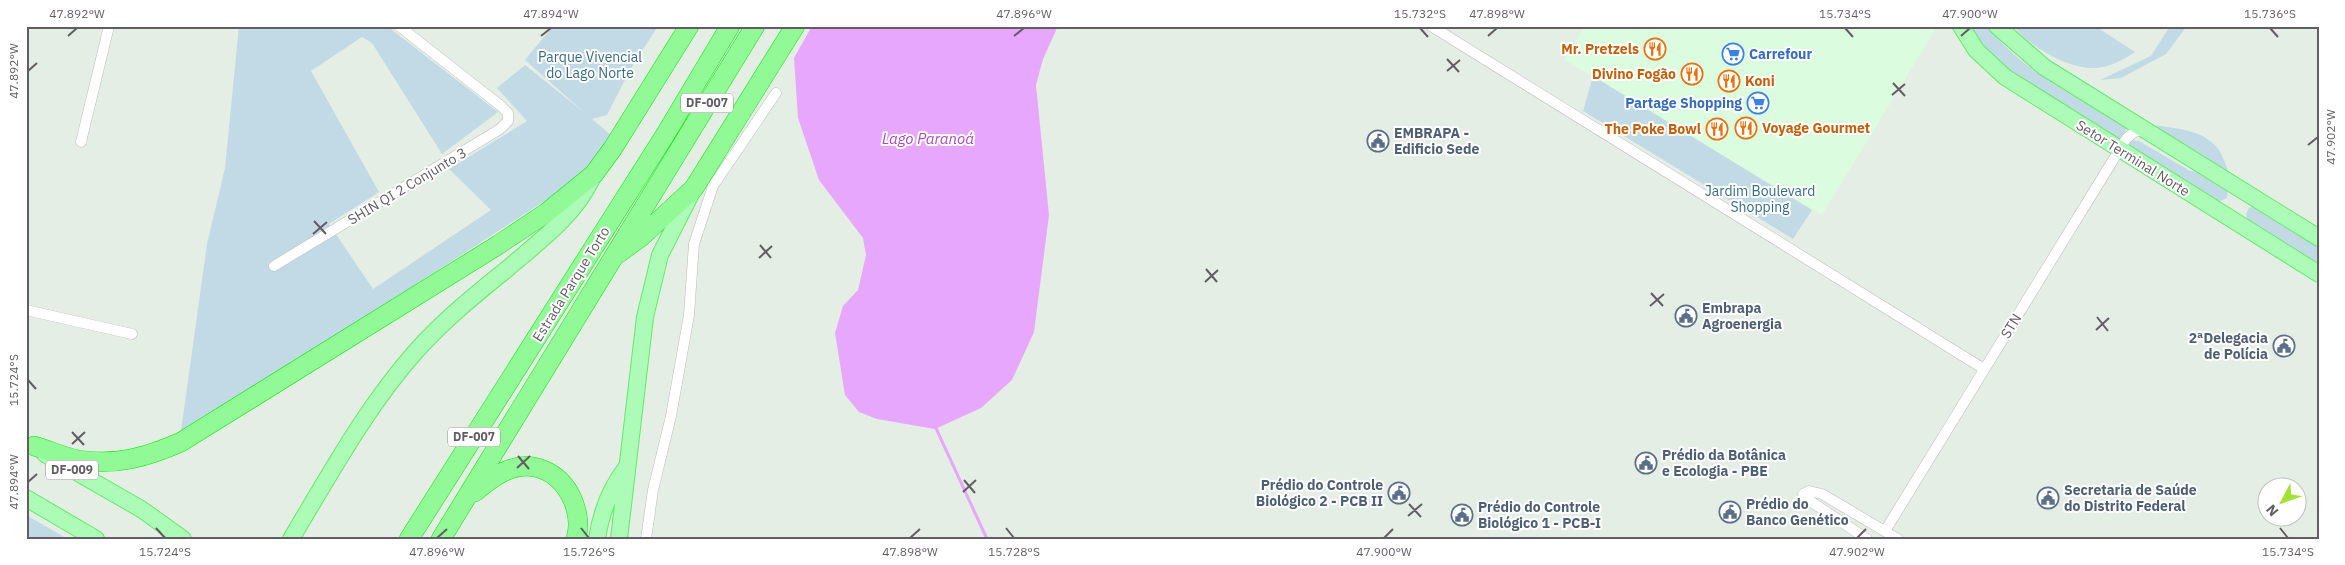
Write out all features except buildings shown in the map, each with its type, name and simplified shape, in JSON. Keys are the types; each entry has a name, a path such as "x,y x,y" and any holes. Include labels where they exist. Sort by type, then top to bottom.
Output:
{"highway":[{"path":"30,444 71,458 104,462 137,459 181,442 498,245 546,213 594,174 613,148 689,26"},
{"name":"Estrada Parque Torto","path":"409,539 665,135 730,26"},
{"name":"Estrada Parque Torto","path":"442,539 756,26"},
{"path":"614,256 642,237 694,188 795,26"},
{"path":"464,501 494,476 520,467 534,467 548,473 561,482 572,496 578,512 579,529 576,539"}],"main road":[{"name":"Setor Terminal Norte","path":"1961,26 1976,50 2005,77 2319,274"},
{"name":"Setor Terminal Norte","path":"1997,26 2044,67 2319,238"},
{"path":"291,539 362,423 392,379 440,327 543,239 563,219 584,193 594,174"},
{"path":"619,539 641,341 651,288 660,255 694,188"},
{"name":"DF-009","path":"30,444 60,464 141,509 183,539"},
{"path":"597,539 606,500 626,468"},
{"path":"26,498 96,539"},
{"path":"65,521 78,539"}],"street":[{"path":"81,142 109,26"},
{"name":"SHIN QI 2 Conjunto 3","path":"274,266 500,129 508,121 507,110 399,26"},
{"path":"1431,26 1984,369"},
{"path":"646,539 653,490 671,416 689,315 692,256 696,236 713,186 776,94"},
{"name":"STN","path":"1885,531 2120,149 2130,135 2143,130"},
{"path":"26,310 132,334"},
{"path":"1867,539 1807,499 1803,494 1809,491 1822,494 1898,539"}],"shaded area":[{"name":"Partage Shopping","path":"1585,26 1933,26 1935,30 1822,215 1565,60"}],"green space":[{"name":"Parque Vivencial do Lago Norte","path":"239,26 387,26 498,112 442,154 372,43 362,37 311,71 379,192 329,224 373,289 491,210 449,169 527,121 497,88 525,65 585,113 525,60 553,26 658,26 630,70 607,115 592,119 611,135 580,178 384,305 181,431 207,244 225,168"},
{"path":"1969,26 1989,26 2001,42 2033,70 2127,128 2119,142 2010,74 1985,49"},
{"path":"2013,26 2095,26 2135,52 2111,65 2095,68 2073,65 2039,49"},
{"path":"2170,26 2187,26 2166,54 2121,78 2100,80 2151,56"},
{"name":"Jardim Boulevard Shopping","path":"1593,76 1812,210 1793,239 1583,111"},
{"path":"2152,125 2194,132 2209,140 2220,151 2229,173"},
{"path":"2132,140 2139,141 2190,171 2199,172 2228,190 2227,198 2218,202 2127,145"},
{"path":"2254,206 2319,246 2319,266 2248,222 2246,214 2249,208"},
{"path":"26,515 66,538 66,539 26,539"}],"water":[{"name":"Lago Paranoá","path":"812,26 1058,26 1043,59 1036,85 1049,215 1034,332 1012,380 981,408 935,429 877,419 859,412 845,395 835,333 843,306 858,290 866,255 863,238 819,180 798,118 794,58"}],"waterway":[{"path":"935,426 987,539"}],"place":[{"name":"Mr. Pretzels","path":"1655,49"},
{"name":"Carrefour","path":"1733,54"},
{"name":"Divino Fogão","path":"1692,74"},
{"name":"Koni","path":"1729,81"},
{"name":"Partage Shopping","path":"1758,103"},
{"name":"Voyage Gourmet","path":"1746,128"},
{"name":"The Poke Bowl","path":"1717,129"},
{"name":"EMBRAPA - Edificio Sede","path":"1378,141"},
{"name":"Embrapa Agroenergia","path":"1686,316"},
{"name":"2ªDelegacia de Polícia","path":"2284,346"},
{"name":"Prédio da Botânica e Ecologia - PBE","path":"1646,463"},
{"name":"Prédio do Controle Biológico 2 - PCB II","path":"1399,493"},
{"name":"Secretaria de Saúde do Distrito Federal","path":"2048,498"},
{"name":"Prédio do Banco Genético","path":"1730,512"},
{"name":"Prédio do Controle Biológico 1 - PCB-I","path":"1462,515"}]}
